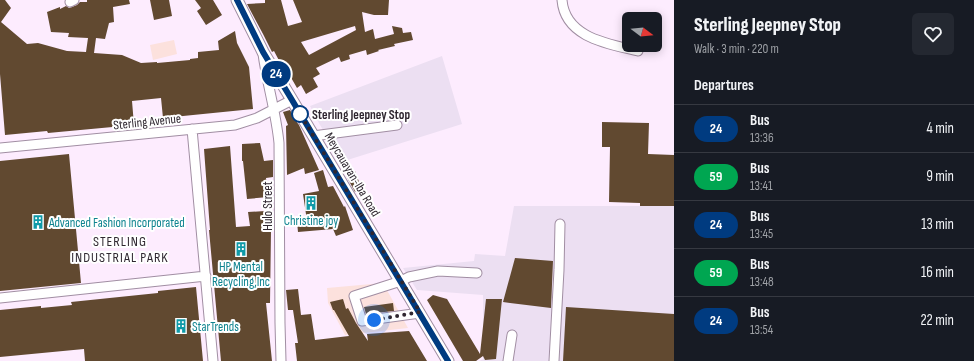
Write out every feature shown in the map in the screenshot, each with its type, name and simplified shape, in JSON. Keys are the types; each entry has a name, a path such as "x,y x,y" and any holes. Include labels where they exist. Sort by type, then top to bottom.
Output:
{"main road":[{"name":"Meycauayan-Iba Road","path":"237,0 263,52 448,361"}],"street":[{"path":"562,0 562,7 569,21 578,30 588,37 622,47"},
{"name":"Hulo Street","path":"263,52 267,82 277,124 280,164 281,361"},
{"name":"Sterling Avenue","path":"0,148 235,125 257,118 292,100"},
{"path":"313,136 397,125"},
{"path":"192,129 213,361"},
{"path":"554,361 560,224"},
{"path":"420,312 362,321 354,296 409,277 438,271 477,273"},
{"path":"0,298 206,276"},
{"path":"508,361 512,336"}],"shaded area":[{"path":"174,40 177,54 153,60 150,45"},
{"path":"442,56 462,124 341,162 310,106"},
{"path":"514,206 674,206 674,361 479,361 483,359 483,295 417,290 403,268 474,261 475,254 505,256"},
{"path":"383,283 408,328 345,335 328,303 327,288"}],"building":[{"path":"0,0 5,0 11,8 1,22 27,44 38,43 67,51 86,52 88,38 68,37 69,33 51,32 47,12 60,7 60,9 66,6 69,8 80,2 87,2 87,0 129,0 130,4 113,7 114,22 109,23 105,39 96,38 94,53 122,55 141,63 157,63 198,58 198,52 219,50 218,41 235,31 237,43 249,67 253,109 163,118 161,98 132,101 134,125 48,133 47,131 5,135 0,74"},
{"path":"150,0 169,0 172,16 154,20"},
{"path":"195,0 213,0 222,15 206,25 197,11 201,8"},
{"path":"265,0 281,0 288,26 302,22 293,0 389,0 388,15 374,15 362,12 365,32 373,29 375,39 394,34 392,26 402,28 403,33 411,32 413,40 394,44 395,46 378,50 379,51 367,55 366,50 349,55 350,59 341,62 339,57 316,68 320,74 313,78 318,87 306,94 301,85 297,88 285,67 283,68 274,51 272,52 247,4 265,3","holes":["355,26 356,30 309,55 301,42"]},
{"path":"290,110 299,125 319,170 305,174 304,168 287,175 286,126 288,125 283,112"},
{"path":"602,122 649,123 648,154 674,155 674,206 640,206 640,203 609,202 610,147 602,147"},
{"path":"260,143 264,161 273,160 273,177 266,178 268,197 247,199 242,161 242,144"},
{"path":"230,146 236,227 250,226 248,212 265,211 266,225 271,230 270,303 266,303 272,361 221,361 209,230 204,149"},
{"name":"Advanced Fashion Incorporated","path":"69,154 81,283 0,291 0,161"},
{"path":"323,170 328,187 333,186 344,207 345,206 353,230 336,236 333,229 298,232 297,222 307,221 303,194 319,191 314,173"},
{"path":"355,171 362,190 355,192 346,175"},
{"path":"515,258 553,261 551,308 503,302"},
{"path":"196,287 203,361 85,361 84,349 0,357 0,310 72,305 71,302 158,293 158,291"},
{"path":"298,289 301,315 311,314 315,340 349,336 333,310 330,302 343,299 346,309 348,308 368,341 367,334 409,331 427,361 297,361 295,343 298,343 293,310 288,310 286,290"},
{"path":"433,295 447,299 480,354 486,299 502,299 496,359 485,360 483,356 476,361 463,361 427,300"},
{"path":"393,303 394,311 366,314 364,307"},
{"path":"566,307 674,314 674,361 563,361"}],"bus line":[{"name":"24","path":"237,0 263,52 448,361"}],"place":[{"name":"Sterling Jeepney Stop","path":"300,114"},
{"name":"Christine joy","path":"311,203"},
{"name":"Advanced Fashion Incorporated","path":"38,222"},
{"name":"HP Mental Recycling,Inc","path":"241,249"},
{"name":"StarTrends","path":"181,326"}],"district":[{"name":"STERLING INDUSTRIAL PARK","path":"120,250"}],"route":[{"path":"300,114 299,112 420,312 374,320"}]}
